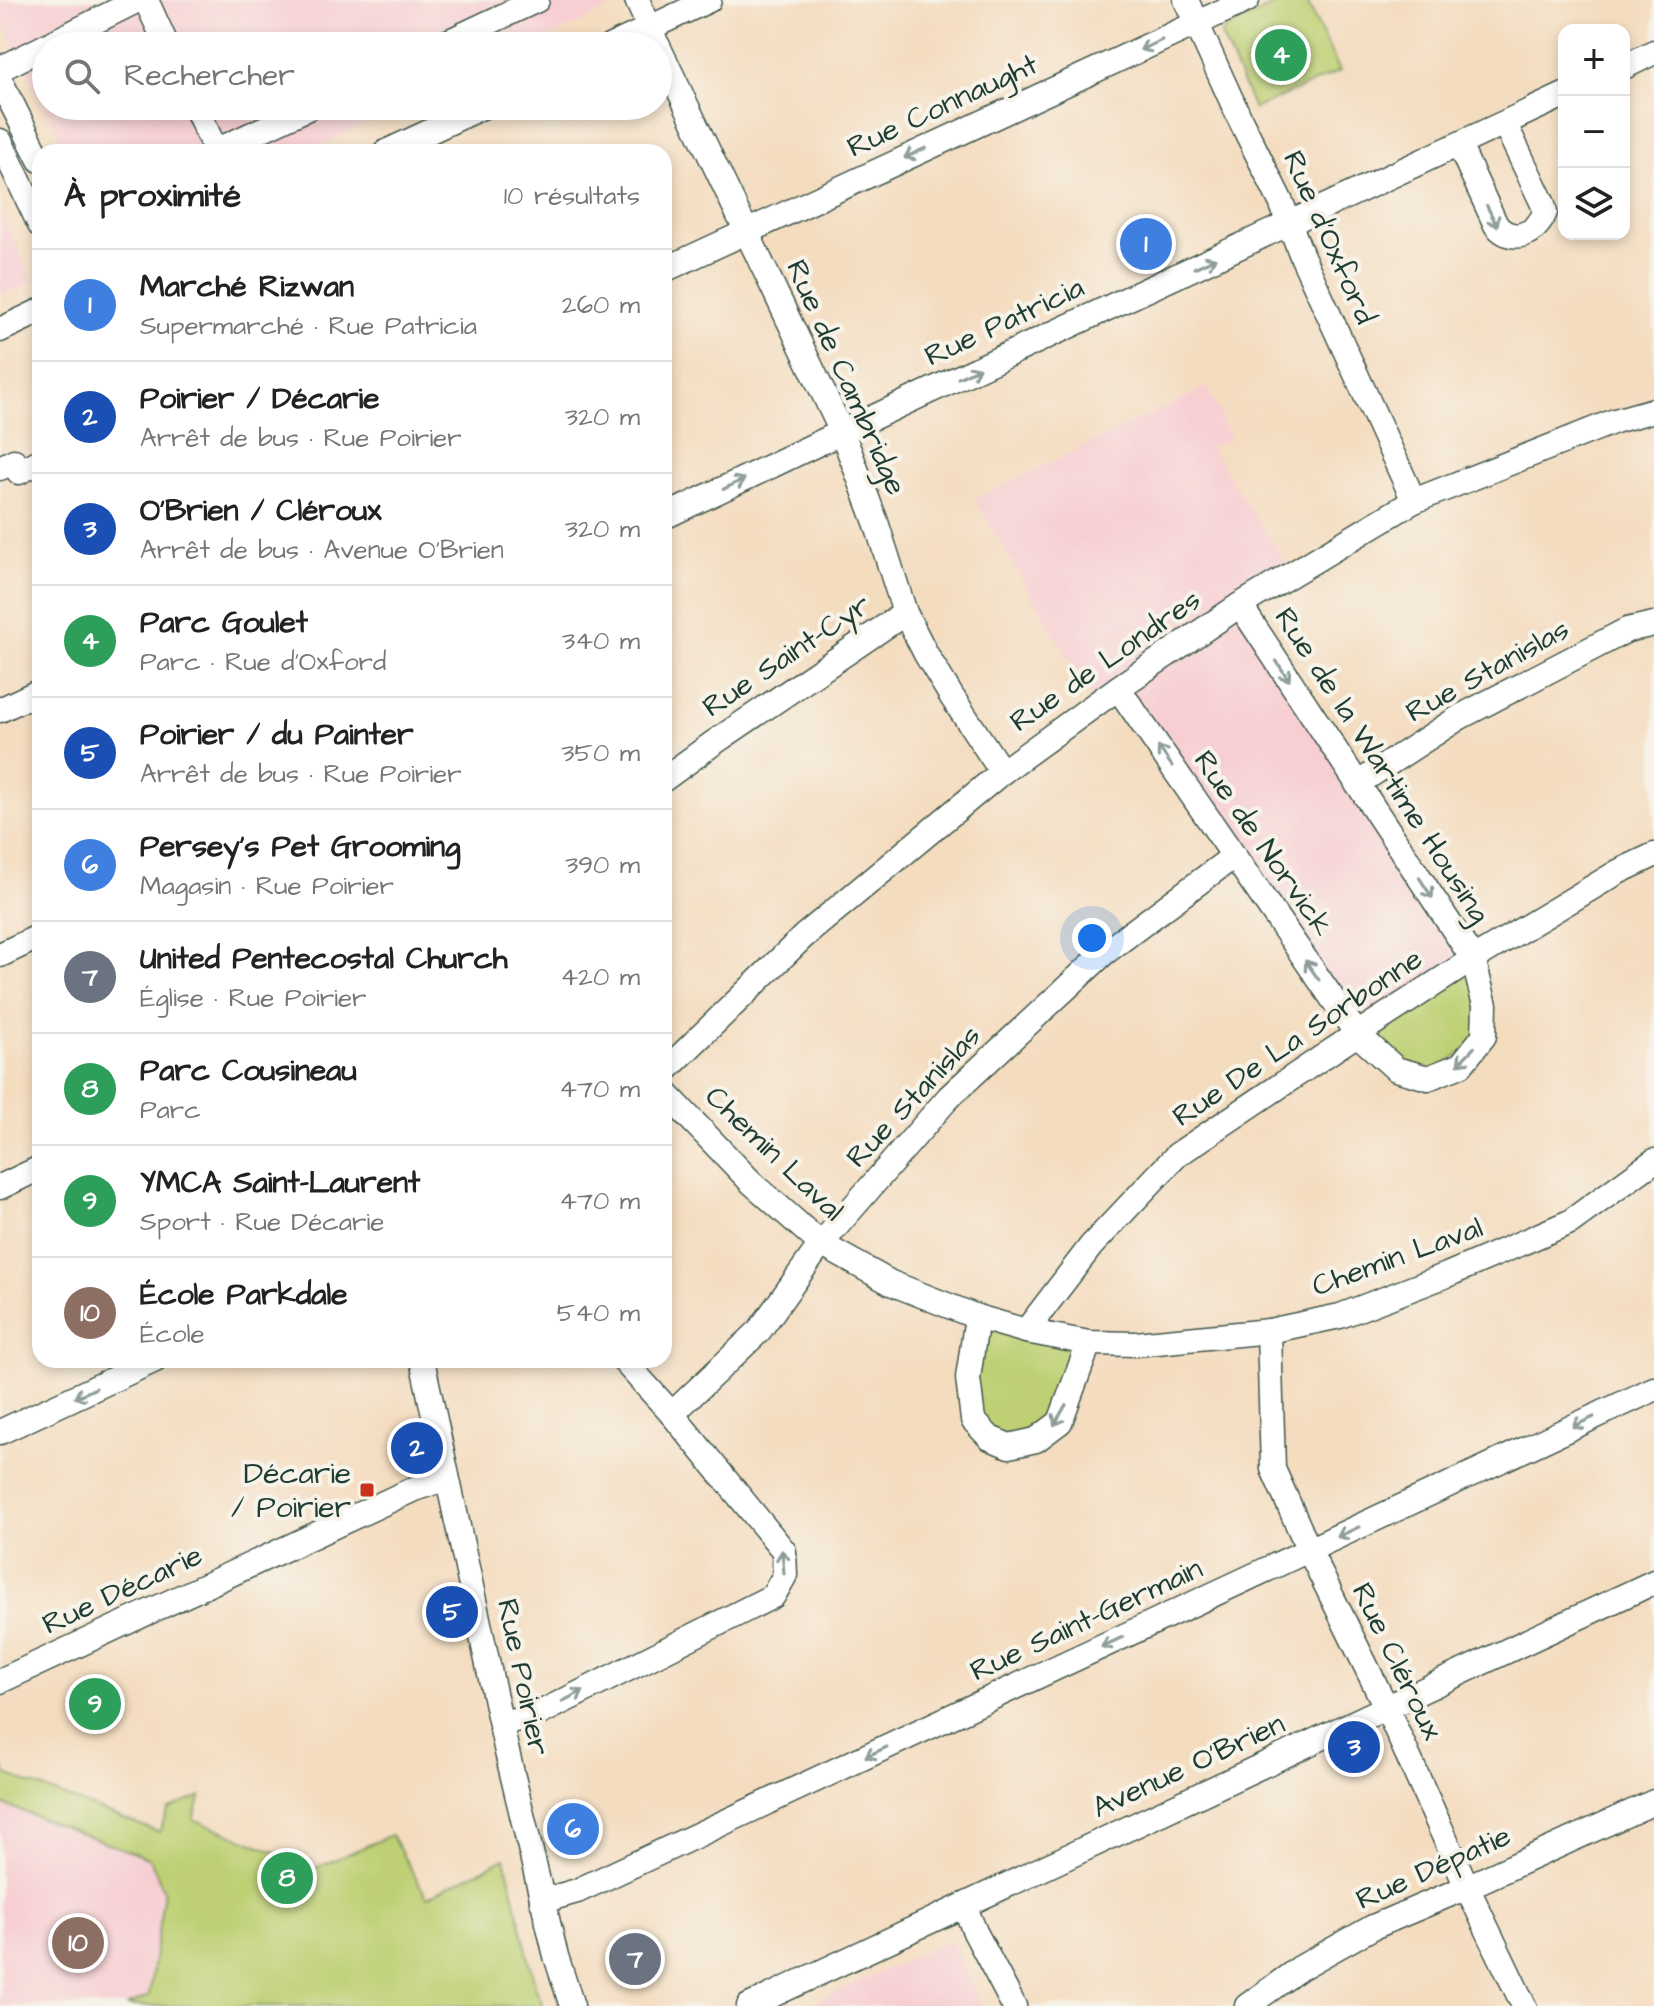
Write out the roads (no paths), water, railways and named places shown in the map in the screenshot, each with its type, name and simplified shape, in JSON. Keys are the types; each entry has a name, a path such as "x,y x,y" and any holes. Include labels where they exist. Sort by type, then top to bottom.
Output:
{"street":[{"path":"74,32 138,0"},
{"path":"146,0 161,32"},
{"path":"469,32 537,0"},
{"name":"Rue de Cambridge","path":"637,0 651,32"},
{"path":"666,32 709,0"},
{"name":"Rue d'Oxford","path":"1186,0 1281,202 1302,256 1414,501"},
{"name":"Rue Connaught","path":"672,266 1247,0"},
{"path":"1630,64 1654,52"},
{"path":"0,69 32,53"},
{"name":"Rue de Cambridge","path":"672,76 842,432 876,522 905,613 945,686 1002,772"},
{"path":"0,80 32,144"},
{"name":"Rue Patricia","path":"672,513 1562,96"},
{"path":"202,120 213,144"},
{"path":"231,144 282,120"},
{"path":"403,144 454,120"},
{"path":"1459,145 1502,233 1518,236 1537,228 1545,212 1543,204 1505,124"},
{"path":"0,141 32,208"},
{"path":"0,330 32,315"},
{"name":"Rue de Londres","path":"672,1064 804,936 1002,772 1240,605 1414,501 1615,421 1654,410"},
{"path":"0,468 14,461 19,472 32,465"},
{"name":"Rue de la Wartime Housing","path":"1240,605 1473,959"},
{"name":"Rue Saint-Cyr","path":"672,773 905,613"},
{"name":"Rue Stanislas","path":"1357,784 1460,717 1627,630 1654,624"},
{"name":"Rue de Norvick","path":"1118,688 1357,1034"},
{"path":"0,710 32,695"},
{"name":"Rue De La Sorbonne","path":"1026,1331 1091,1246 1177,1155 1473,959 1618,872 1654,855"},
{"name":"Rue Stanislas","path":"672,1414 759,1331 821,1244 949,1097 1103,954 1234,856"},
{"path":"0,955 32,940"},
{"name":"Rue De La Sorbonne","path":"1357,1034 1396,1069 1428,1078 1461,1065 1484,1036 1485,1005 1473,959"},
{"name":"Chemin Laval","path":"672,1099 751,1182 821,1244 891,1283 977,1317 1026,1331 1089,1343 1136,1344 1269,1331 1340,1316 1447,1275 1570,1222 1654,1161"},
{"path":"0,1187 32,1172"},
{"path":"977,1317 968,1378 973,1420 990,1438 1009,1446 1036,1440 1060,1422 1089,1343"},
{"name":"Rue Cléroux","path":"1269,1331 1273,1469 1524,2006"},
{"path":"0,1432 138,1368"},
{"name":"Rue Poirier","path":"424,1368 542,1901 572,2006"},
{"path":"501,1724 542,1712 773,1596 785,1575 784,1551 630,1368"},
{"name":"Rue Saint-Germain","path":"542,1901 577,1891 1654,1389"},
{"name":"Rue Décarie","path":"0,1681 414,1489 447,1478"},
{"name":"Avenue O'Brien","path":"749,2006 786,1998 964,1905 1654,1582"},
{"name":"Rue Dépatie","path":"1247,2006 1300,1968 1373,1927 1654,1802"},
{"path":"964,1905 1014,2006"}],"place":[{"name":"Parc Goulet","path":"1281,55"},
{"name":"Marché Rizwan","path":"1146,244"},
{"name":"Poirier / Décarie","path":"417,1448"},
{"name":"Décarie / Poirier","path":"367,1490"},
{"name":"Poirier / du Painter","path":"452,1612"},
{"name":"YMCA Saint-Laurent","path":"95,1704"},
{"name":"O'Brien / Cléroux","path":"1354,1747"},
{"name":"Persey's Pet Grooming","path":"573,1829"},
{"name":"Parc Cousineau","path":"287,1878"},
{"name":"École Parkdale","path":"78,1943"},
{"name":"United Pentecostal Church","path":"635,1959"}]}
